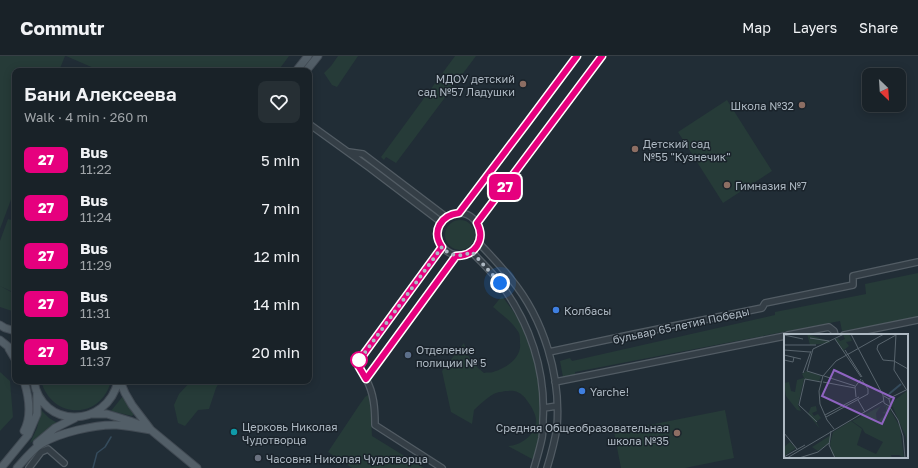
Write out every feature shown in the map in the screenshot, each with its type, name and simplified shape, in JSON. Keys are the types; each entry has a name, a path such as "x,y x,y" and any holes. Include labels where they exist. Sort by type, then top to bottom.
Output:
{"main road":[{"path":"298,68 308,56"},
{"path":"308,68 318,56"},
{"path":"0,325 12,329"},
{"path":"0,340 12,350"},
{"path":"8,347 12,354"},
{"path":"12,454 27,426 29,410 28,393 25,384"},
{"path":"35,384 40,397 50,408 62,415 70,417 84,416 98,411 109,402 118,384"},
{"path":"120,384 132,406 151,430 197,468"},
{"path":"1,468 28,434 37,414 37,391"},
{"path":"91,414 107,414 130,421 151,430"},
{"path":"15,468 28,451 54,428 77,417"},
{"path":"15,468 39,445 53,437 72,431 98,426 117,425 151,430"}],"street":[{"path":"459,213 577,56"},
{"path":"477,223 602,56"},
{"path":"312,126 441,222"},
{"path":"348,152 362,154 446,217"},
{"path":"370,168 374,163"},
{"path":"459,213 473,217 477,223 480,233 479,243 472,252 462,256 456,256 449,253 442,247 437,236 441,222 452,214 459,213"},
{"path":"479,243 512,279 529,304 549,352 555,382 557,406 556,427 547,468"},
{"path":"442,247 358,362 374,402 375,425 442,468"},
{"path":"472,252 500,283 530,334 535,350 541,373 544,408 542,437 534,468"},
{"path":"366,379 456,256"},
{"name":"бульвар 65-летия Победы","path":"549,352 762,308 765,302 853,285 853,276 918,262"},
{"path":"849,334 918,320"},
{"path":"791,334 829,326 834,330 835,334"},
{"path":"530,334 540,330"},
{"path":"555,382 784,335"},
{"path":"544,408 557,406"},
{"path":"29,468 41,452 48,449 64,463"}],"green space":[{"path":"0,56 65,56 60,68 12,68 12,197 0,229"},
{"path":"66,56 289,56 280,68 94,68"},
{"path":"338,56 358,56 337,87 332,85 324,73"},
{"path":"455,56 476,56 396,163 386,157 384,160 381,157"},
{"path":"727,100 772,171 723,203 678,132"},
{"path":"8,219 12,220 12,292 0,286 0,241"},
{"path":"460,220 471,224 475,235 471,246 460,250 449,246 445,235 449,224"},
{"path":"918,273 918,318 842,331 840,321 575,372 575,375 563,377 560,361 570,358 572,361 775,315 775,312 866,294 865,284"},
{"path":"0,286 12,292 12,311 0,307"},
{"path":"502,296 529,337 539,376 542,409 541,432 534,460 508,446 518,444 528,438 536,424 534,412 524,397 518,392 512,391 494,394 474,410 472,424 451,412 442,371 464,343 471,360 484,373 503,368 516,357 520,348 519,333 511,322 493,307"},
{"path":"0,372 10,381 13,417 0,431"},
{"path":"42,384 110,384 106,394 97,403 87,408 76,410 65,408 55,403 47,394"},
{"path":"188,384 218,384 209,409 198,410 185,426 178,423 174,405 179,394"},
{"path":"369,394 372,436 424,468 352,468 328,452 360,404"},
{"path":"123,396 134,414 132,416 111,411"},
{"path":"41,410 49,418 59,424 43,433 30,443 37,428"},
{"name":"Средняя Общеобразовательная школа №35","path":"725,410 734,458 685,468 621,468 614,432"}],"waterway":[{"path":"93,468 97,453 105,447 111,437"}],"bus line":[{"name":"27","path":"577,56 459,213 446,217 441,222 437,236 442,247 358,362 359,367 366,379 456,256 462,256 472,252 476,248 480,238 480,228 477,223 602,56"}],"place":[{"name":"МДОУ детский сад №57 Ладушки","path":"523,84"},
{"name":"Школа №32","path":"802,105"},
{"name":"Детский сад №55 \"Кузнечик\"","path":"635,149"},
{"name":"Гимназия №7","path":"727,185"},
{"name":"Колбасы","path":"556,310"},
{"name":"Отделение полиции № 5","path":"408,355"},
{"name":"Yarche!","path":"582,391"},
{"name":"Церковь Николая Чудотворца","path":"234,432"},
{"name":"Средняя Общеобразовательная школа №35","path":"677,433"},
{"name":"Часовня Николая Чудотворца","path":"258,458"}],"route":[{"path":"359,360 358,362 442,247 449,253 456,256 462,256 472,252 500,283"}]}
